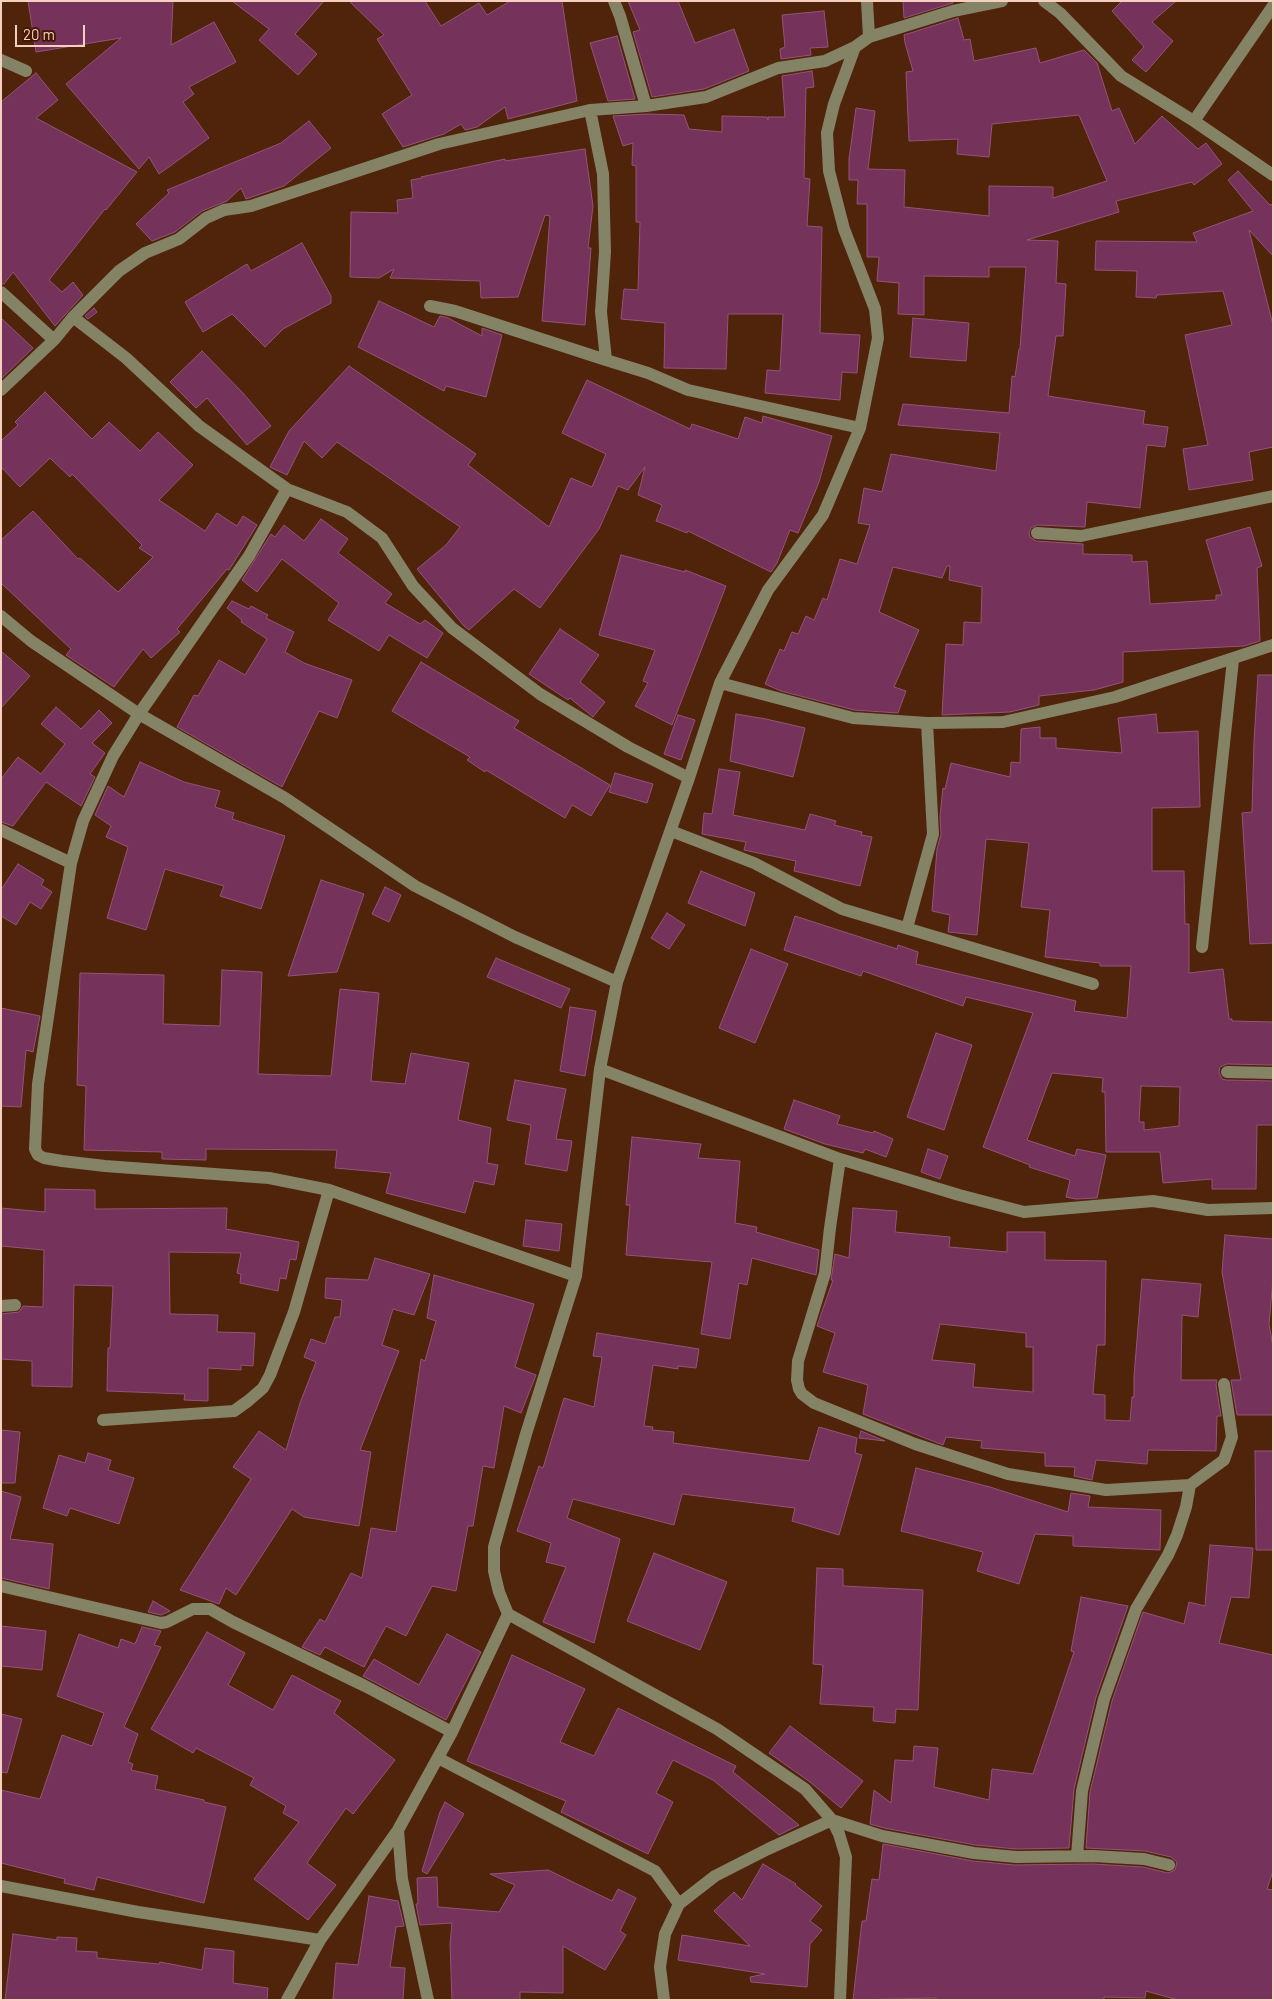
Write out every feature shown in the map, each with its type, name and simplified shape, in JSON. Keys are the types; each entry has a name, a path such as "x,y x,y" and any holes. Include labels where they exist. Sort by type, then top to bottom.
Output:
{"street":[{"path":"614,1 646,106"},
{"path":"867,1 869,37"},
{"path":"1,390 54,340 73,317 119,271 145,253 179,239 206,218 224,210 251,206 439,144 590,110 646,106 706,97 778,68 825,61 855,47 869,37 953,11 1002,1"},
{"path":"1044,1 1060,13 1121,76 1194,121 1273,175"},
{"path":"1194,121 1273,6"},
{"path":"840,2000 846,1857 839,1834 832,1820 805,1789 717,1729 508,1614 499,1592 494,1571 494,1547 526,1434 576,1276 600,1069 617,982 671,831 720,684 768,590 823,515 860,428 878,338 875,309 844,229 829,171 827,133 834,104 855,47"},
{"path":"1,60 26,71"},
{"path":"590,110 603,174 605,252 601,312 606,360"},
{"path":"1,292 54,340"},
{"path":"430,306 455,311 648,373 688,390 860,428"},
{"path":"73,317 126,358 199,426 287,490 347,512 382,538 413,586 452,628 540,694 628,747 689,778"},
{"path":"287,490 249,556 139,714 113,756 83,821 70,863 38,1084 35,1149 38,1155 51,1159 105,1166 269,1178 329,1190 576,1276"},
{"path":"1037,533 1081,536 1273,496"},
{"path":"1,616 31,641 139,714 285,798 415,886 515,937 617,982"},
{"path":"720,684 853,718 927,723 1003,722 1115,697 1233,660 1273,645"},
{"path":"1202,947 1233,660"},
{"path":"907,928 933,834 927,723"},
{"path":"1,830 70,863"},
{"path":"671,831 754,863 842,909 1093,984"},
{"path":"600,1069 840,1159 959,1195 1024,1212 1153,1201 1208,1210 1273,1208"},
{"path":"1227,1072 1273,1073"},
{"path":"840,1159 825,1273 798,1360 797,1380 799,1389 802,1394 814,1403 914,1444 1008,1474 1106,1490 1190,1485 1224,1460 1232,1437 1224,1384"},
{"path":"103,1420 234,1411 263,1388 270,1375 294,1312 329,1190"},
{"path":"1,1306 15,1305"},
{"path":"1077,1856 1082,1791 1104,1699 1136,1609 1168,1555 1177,1535 1186,1507 1190,1485"},
{"path":"1,1586 161,1623 193,1609 210,1609 365,1686 452,1732"},
{"path":"287,2000 320,1940 398,1830 452,1732 508,1614"},
{"path":"438,1758 655,1870 679,1904"},
{"path":"664,2000 660,1967 665,1934 679,1904 716,1876 768,1849 832,1820 882,1836 974,1853 1016,1857 1077,1856 1144,1859 1169,1865"},
{"path":"398,1830 402,1879 428,2000"},
{"path":"1,1886 138,1912 320,1940"}],"building":[{"path":"28,1 173,1 171,45 214,22 236,62 189,87 194,94 183,102 209,138 159,174 149,157 139,169 66,84 121,38 36,52"},
{"path":"232,1 324,1 295,34 317,54 298,75 259,40 269,29"},
{"path":"349,1 425,1 441,26 479,3 487,15 510,1 562,1 577,101 508,119 505,107 477,127 465,130 461,124 444,134 403,147 382,114 412,95 377,39 384,35"},
{"path":"628,1 678,1 695,43 734,29 749,71 704,89 652,97 633,32 640,30"},
{"path":"903,1 953,1 953,3 904,18"},
{"path":"1122,1 1176,1 1152,22 1173,41 1146,72 1132,60 1144,47 1112,11"},
{"path":"824,11 828,47 810,48 811,55 781,59 780,49 785,47 782,15"},
{"path":"958,18 964,40 970,39 974,61 1036,48 1040,63 1084,50 1097,63 1112,111 1119,108 1135,144 1162,116 1198,149 1206,143 1222,164 1194,185 1192,182 1116,201 1119,212 1027,240 1058,241 1056,283 1066,284 1063,336 1056,336 1048,396 1145,411 1143,424 1168,427 1165,447 1147,445 1140,508 1087,502 1085,527 1037,525 1031,528 1029,533 1030,537 1036,541 1083,544 1083,554 1132,555 1132,562 1147,561 1150,604 1216,600 1216,595 1222,595 1206,540 1250,527 1262,566 1257,568 1260,641 1244,646 1123,652 1123,682 1094,690 1039,696 1039,705 1010,712 942,715 946,644 963,645 964,622 981,623 982,587 949,580 950,566 947,566 942,578 893,567 879,612 919,630 894,687 906,691 898,713 854,710 781,691 765,684 780,649 784,651 792,632 798,634 806,616 814,620 823,598 827,600 840,559 857,564 870,525 858,523 864,488 882,492 891,454 996,471 1000,433 898,425 903,404 1009,413 1012,376 1015,377 1020,349 1026,267 989,267 989,277 924,276 924,315 898,314 899,283 877,281 879,257 867,257 867,204 857,204 858,180 849,180 849,159 856,108 875,111 868,169 905,170 904,207 989,216 989,186 1053,187 1053,198 1107,181 1079,115 992,124 989,157 957,154 958,139 909,141 906,72 913,71 904,35"},
{"path":"617,36 635,99 608,101 590,43"},
{"path":"812,71 814,87 806,88 804,178 810,179 807,226 822,227 820,333 860,335 857,373 842,372 840,400 765,393 767,370 780,371 783,314 728,314 726,369 664,368 665,323 621,319 624,289 638,290 640,222 636,222 636,166 632,165 633,143 623,146 613,116 648,114 684,115 689,129 722,132 722,116 767,117 768,120 768,117 785,117 782,76"},
{"path":"36,73 58,100 36,118 137,172 49,280 62,292 73,282 83,295 55,326 13,272 4,284 1,284 1,102"},
{"path":"309,121 331,148 284,186 246,199 241,188 227,201 202,211 175,232 152,241 136,224 169,193 167,190 281,143"},
{"path":"585,149 593,206 588,248 591,248 585,325 542,321 550,216 545,215 518,297 481,298 480,281 390,278 394,269 379,278 350,277 351,212 398,213 397,200 413,198 411,180 421,177 505,159 505,161"},
{"path":"1238,171 1270,205 1273,204 1273,256 1249,230 1273,325 1273,447 1249,452 1253,480 1189,490 1183,449 1208,445 1185,335 1232,325 1223,291 1157,295 1156,298 1136,297 1137,271 1095,270 1096,241 1197,242 1193,233 1253,211 1228,180"},
{"path":"302,243 331,296 331,303 283,329 265,347 232,314 203,332 185,302 247,264 251,271"},
{"path":"379,301 434,327 440,316 448,318 482,336 482,328 502,335 486,397 446,386 444,391 358,347"},
{"path":"94,308 97,312 88,319 85,316"},
{"path":"1,318 33,348 1,379"},
{"path":"913,318 969,323 966,361 910,357"},
{"path":"202,351 242,392 271,426 247,445 207,398 196,408 170,382"},
{"path":"349,366 476,454 468,465 549,527 571,478 592,487 606,454 562,433 587,380 690,429 692,424 738,439 745,417 762,423 763,416 832,436 819,482 798,533 790,530 777,563 771,572 688,531 687,533 656,521 662,505 638,495 645,467 628,490 618,486 599,529 540,608 514,589 469,630 417,569 446,545 460,527 337,442 322,458 304,441 287,475 270,467 289,431"},
{"path":"45,392 92,439 109,422 140,451 158,432 193,465 159,500 205,531 217,513 237,526 243,516 257,525 229,570 227,569 177,629 180,632 151,658 143,649 114,687 66,655 71,649 1,583 1,540 33,511 78,559 80,558 118,592 153,557 139,548 142,545 72,474 70,477 50,458 20,487 1,467 1,441 18,425 15,422"},
{"path":"321,519 348,539 338,553 392,594 385,603 420,624 425,620 443,633 427,658 389,635 379,651 328,620 339,603 282,559 257,592 242,580 271,534 275,537 284,525 304,541"},
{"path":"621,555 685,572 685,570 726,586 672,725 635,706 648,683 643,681 655,650 599,635"},
{"path":"232,601 249,609 251,606 268,615 266,618 294,632 285,652 304,663 352,680 337,718 319,711 282,787 177,727 194,695 198,696 219,660 245,675 267,639 241,622 242,620 227,608"},
{"path":"560,629 599,655 580,682 605,702 593,717 570,698 568,700 529,674"},
{"path":"1,651 30,676 1,708"},
{"path":"421,662 519,721 514,728 610,785 591,816 572,805 565,818 486,770 485,772 467,760 470,757 392,711"},
{"path":"1258,675 1273,675 1273,943 1250,944 1242,813 1252,812"},
{"path":"56,707 81,729 99,710 112,723 92,743 105,753 90,774 95,777 81,806 46,782 13,826 1,822 1,779 18,757 41,774 65,744 41,724"},
{"path":"736,714 805,728 793,777 730,761"},
{"path":"1156,714 1158,733 1198,731 1200,807 1152,808 1152,871 1184,871 1185,924 1189,924 1189,973 1223,969 1229,1019 1232,1019 1232,1021 1273,1022 1273,1065 1227,1064 1220,1067 1219,1072 1222,1079 1226,1080 1273,1081 1273,1125 1257,1125 1256,1189 1212,1189 1212,1179 1163,1183 1160,1152 1106,1152 1105,1092 1102,1092 1103,1078 1052,1073 1027,1140 1075,1156 1077,1149 1106,1155 1097,1198 1076,1199 1066,1197 1070,1180 1029,1167 1030,1165 983,1147 1033,1013 966,997 963,1006 863,971 861,976 784,950 795,916 897,949 898,945 918,952 916,964 1076,1001 1074,1011 1127,1018 1131,966 1100,966 1100,963 1045,957 1050,910 1021,907 1029,843 986,839 977,935 948,932 950,915 932,911 937,849 941,834 940,816 943,788 945,789 951,763 1010,777 1011,762 1020,763 1021,729 1040,727 1040,738 1056,738 1056,748 1122,753 1118,718","holes":["1141,1086 1180,1087 1179,1126 1144,1130 1144,1122 1139,1122"]},
{"path":"678,715 695,720 681,760 664,754"},
{"path":"140,762 184,782 220,791 215,807 234,813 232,819 285,836 261,909 220,896 224,886 165,869 146,930 107,918 128,847 106,837 111,826 95,815 108,786 124,797"},
{"path":"719,769 740,772 733,815 805,830 810,814 836,821 834,825 862,832 861,835 872,837 860,886 794,871 796,861 744,850 746,842 702,834 704,813 712,814"},
{"path":"615,773 653,784 647,803 609,792"},
{"path":"18,864 44,880 41,885 52,892 41,909 30,902 16,925 1,916 1,890"},
{"path":"701,871 755,893 745,926 688,903"},
{"path":"321,880 364,894 337,972 288,976"},
{"path":"385,887 401,895 389,922 372,914"},
{"path":"667,913 685,925 669,949 651,938"},
{"path":"751,949 788,964 755,1043 719,1028"},
{"path":"496,958 570,989 561,1008 487,977"},
{"path":"222,970 262,972 258,1074 331,1076 340,989 379,993 371,1081 405,1084 411,1053 469,1063 458,1120 491,1128 487,1163 498,1165 494,1185 474,1181 465,1213 386,1193 391,1173 335,1168 337,1150 206,1149 206,1160 162,1159 162,1152 84,1150 86,1086 77,1085 80,973 164,975 163,1024 220,1026"},
{"path":"570,1007 596,1011 585,1076 560,1071"},
{"path":"1,1008 40,1016 33,1052 26,1050 21,1107 1,1106"},
{"path":"936,1033 972,1045 944,1130 907,1117"},
{"path":"515,1080 566,1089 556,1139 572,1141 567,1171 525,1164 531,1125 507,1120"},
{"path":"794,1100 840,1116 837,1124 873,1133 874,1131 893,1139 886,1157 865,1149 863,1153 825,1144 784,1129"},
{"path":"632,1137 701,1144 698,1158 740,1161 735,1223 757,1227 756,1232 819,1250 816,1275 752,1258 747,1285 739,1283 730,1339 701,1334 712,1262 626,1255 630,1205 626,1205"},
{"path":"928,1149 948,1156 940,1179 921,1172"},
{"path":"45,1189 95,1190 95,1209 227,1208 226,1229 299,1242 296,1260 290,1259 286,1279 280,1278 278,1291 240,1283 241,1274 237,1273 241,1253 169,1252 170,1314 218,1315 217,1332 255,1333 253,1366 241,1365 241,1370 208,1368 208,1401 184,1400 185,1394 107,1391 113,1286 74,1285 72,1387 32,1386 32,1361 1,1359 1,1314 19,1312 23,1306 43,1307 44,1250 1,1246 1,1208 45,1212"},
{"path":"853,1208 897,1211 895,1232 950,1237 949,1247 1007,1252 1007,1232 1045,1232 1045,1260 1106,1261 1105,1345 1097,1345 1093,1394 1105,1395 1105,1420 1130,1421 1132,1397 1134,1397 1142,1279 1201,1284 1198,1317 1182,1315 1181,1380 1217,1380 1216,1385 1221,1416 1217,1416 1216,1451 1148,1450 1147,1464 1096,1460 1092,1480 1074,1476 1075,1467 1045,1466 1045,1453 981,1448 982,1441 946,1437 943,1445 863,1414 868,1385 823,1372 835,1333 817,1326 833,1280 831,1280 835,1254 849,1258","holes":["940,1324 1026,1333 1026,1347 1033,1347 1033,1392 973,1387 975,1364 932,1360"]},
{"path":"526,1220 562,1224 559,1251 523,1246"},
{"path":"1225,1235 1273,1239 1273,1279 1269,1324 1273,1347 1273,1415 1237,1415 1231,1380 1241,1380 1222,1272"},
{"path":"375,1258 430,1274 414,1315 393,1309 382,1345 399,1351 360,1450 371,1452 359,1526 304,1517 292,1509 236,1595 226,1588 219,1604 180,1590 251,1479 233,1467 259,1431 286,1450 300,1403 316,1362 304,1357 311,1339 325,1344 335,1317 340,1317 342,1300 325,1298 326,1278 368,1280"},
{"path":"434,1275 534,1304 515,1367 536,1375 521,1413 504,1406 494,1468 483,1466 473,1526 468,1526 456,1591 432,1586 406,1636 386,1626 364,1667 325,1647 320,1655 302,1647 320,1619 325,1622 351,1573 362,1578 371,1528 396,1532 421,1359 425,1361 436,1321 427,1318"},
{"path":"597,1333 699,1349 696,1368 678,1366 678,1369 653,1365 644,1426 653,1427 652,1430 674,1432 673,1443 809,1461 819,1427 857,1438 855,1453 862,1455 839,1535 792,1521 795,1508 682,1494 674,1525 573,1499 567,1518 620,1539 594,1643 543,1622 566,1567 546,1562 551,1543 517,1531 539,1466 543,1468 564,1398 594,1407 602,1357 593,1356"},
{"path":"1,1430 20,1432 15,1483 1,1483"},
{"path":"861,1431 885,1441 859,1438"},
{"path":"1255,1451 1273,1451 1273,1550 1256,1550"},
{"path":"88,1453 111,1460 108,1470 134,1478 119,1524 70,1508 67,1516 43,1508 59,1455 85,1463"},
{"path":"916,1468 990,1487 1068,1512 1071,1493 1090,1496 1088,1507 1161,1510 1160,1550 1073,1546 1073,1536 1035,1534 1019,1584 977,1571 983,1552 901,1531"},
{"path":"1,1491 21,1497 10,1539 53,1544 49,1589 1,1578"},
{"path":"1210,1545 1253,1548 1249,1598 1231,1597 1219,1643 1273,1655 1273,1871 1267,1889 1273,1890 1273,2000 1178,2000 1146,1991 1145,1998 1104,1997 1104,2000 936,2000 936,1998 853,2000 862,1921 866,1921 872,1879 879,1880 883,1844 973,1861 1015,1865 1093,1864 1143,1867 1168,1873 1175,1870 1177,1862 1171,1857 1145,1851 1086,1848 1090,1792 1112,1701 1143,1612 1184,1624 1189,1602 1205,1606"},
{"path":"654,1553 727,1582 700,1650 627,1621"},
{"path":"817,1568 843,1569 843,1586 923,1590 918,1710 896,1709 895,1723 873,1721 874,1707 820,1704 823,1665 813,1664"},
{"path":"1081,1597 1128,1606 1096,1697 1074,1789 1069,1848 1016,1849 975,1845 870,1824 874,1790 891,1803 895,1760 913,1761 914,1746 938,1748 934,1787 989,1800 992,1769 1033,1774 1074,1652 1071,1651"},
{"path":"153,1601 170,1611 161,1615 148,1612"},
{"path":"1,1626 46,1631 42,1670 1,1666"},
{"path":"142,1627 161,1631 154,1645 161,1647 124,1727 138,1734 128,1762 133,1764 131,1770 158,1776 155,1789 226,1807 204,1903 97,1877 94,1890 64,1883 65,1879 1,1863 1,1790 40,1799 62,1735 92,1746 104,1713 57,1696 79,1634 118,1648 121,1639 135,1644"},
{"path":"207,1632 245,1653 228,1685 273,1710 292,1675 341,1701 334,1713 395,1760 353,1814 346,1808 307,1863 336,1885 308,1920 254,1879 299,1822 283,1813 286,1806 250,1785 254,1778 196,1748 193,1753 151,1729"},
{"path":"447,1634 481,1652 446,1720 363,1676 374,1659 419,1685"},
{"path":"512,1655 585,1689 560,1742 594,1756 618,1708 736,1766 733,1772 799,1825 779,1835 713,1780 673,1760 656,1793 673,1802 648,1854 561,1812 566,1801 467,1761"},
{"path":"1,1714 22,1719 7,1773 1,1772"},
{"path":"790,1726 863,1781 841,1808 810,1782 769,1753"},
{"path":"445,1802 464,1814 427,1874 422,1871 440,1812"},
{"path":"763,1864 796,1884 822,1906 810,1921 822,1930 810,1944 807,1987 751,1982 750,1977 765,1974 678,1960 682,1935 750,1946 714,1911 734,1892 742,1900"},
{"path":"548,1870 612,1901 618,1889 636,1898 620,1931 626,1935 605,1970 563,1946 563,1993 520,1992 520,2000 452,2000 450,1944 452,1923 420,1925 416,1904 418,1904 417,1878 437,1877 438,1907 499,1912 515,1885 490,1874"},
{"path":"369,1896 398,1901 404,1926 396,1927 390,1967 405,1968 403,2000 333,2000 336,1963 358,1965"},
{"path":"13,1934 57,1940 57,1937 77,1938 76,1951 97,1952 97,1958 159,1964 160,1962 202,1970 205,1948 234,1951 233,1983 268,1988 267,2000 5,2000"}]}
